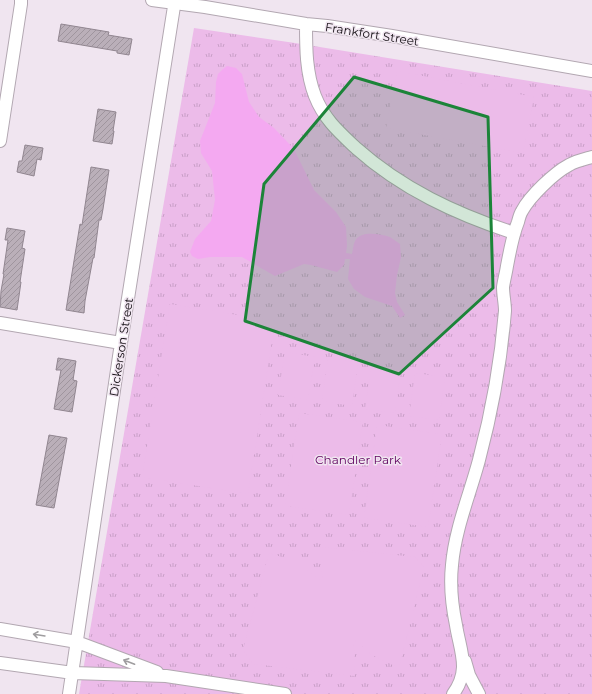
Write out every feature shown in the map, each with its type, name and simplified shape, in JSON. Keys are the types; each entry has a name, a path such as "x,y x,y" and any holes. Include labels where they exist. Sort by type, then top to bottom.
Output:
{"street":[{"path":"0,141 21,0"},
{"name":"Frankfort Street","path":"152,0 174,1 592,70"},
{"name":"Dickerson Street","path":"69,694 174,1"},
{"path":"306,24 310,81 321,109 339,133 379,167 421,194 466,216 514,233"},
{"path":"453,694 461,678 463,666 453,603 452,565 458,530 479,460 493,400 505,309 503,287 514,233 521,212 541,187 569,165 592,157"},
{"path":"0,323 121,343"},
{"path":"0,629 77,642 166,676"},
{"path":"462,653 478,694"},
{"path":"0,663 72,673 166,676 284,694"}],"highlighted area":[{"path":"354,77 488,117 493,288 399,374 245,321 264,184"}],"green space":[{"name":"Chandler Park","path":"194,28 592,91 592,694 79,694"},
{"path":"397,71 534,97 523,153 386,128"},
{"path":"170,304 275,321 248,494 142,477"},
{"path":"285,352 315,357 308,400 278,395"},
{"path":"328,358 358,363 352,406 322,401"},
{"path":"371,366 401,370 395,413 365,409"},
{"path":"415,373 445,377 439,420 409,416"},
{"path":"299,413 363,422 349,515 285,506"},
{"path":"377,425 442,434 428,527 364,518"},
{"path":"321,547 415,557 424,567 399,668 372,655 353,639 355,657 354,676 253,664 243,650 269,553 285,558 303,567 323,582 321,570"}],"shaded area":[{"path":"227,66 236,68 242,74 249,102 259,117 274,128 294,149 314,190 336,212 346,227 346,253 352,254 355,241 362,235 366,234 376,234 390,237 400,244 401,257 395,293 397,302 405,315 400,318 392,306 365,297 354,289 348,279 350,259 345,259 344,265 337,272 304,264 275,276 242,257 210,257 198,259 192,256 190,252 195,239 211,221 215,200 212,171 201,153 200,141 215,103 218,74"}],"building":[{"path":"61,24 109,32 108,35 132,39 129,55 117,53 117,51 58,41"},
{"path":"98,109 116,112 112,144 93,141"},
{"path":"25,145 43,148 41,160 37,159 34,176 17,172 19,161 22,161"},
{"path":"91,167 109,170 101,220 99,220 84,313 66,310"},
{"path":"7,228 25,231 22,248 25,249 17,310 0,307 8,240 5,240"},
{"path":"58,358 76,361 73,380 77,381 72,412 54,409 61,370 56,370"},
{"path":"49,435 67,438 54,508 36,505"}]}
